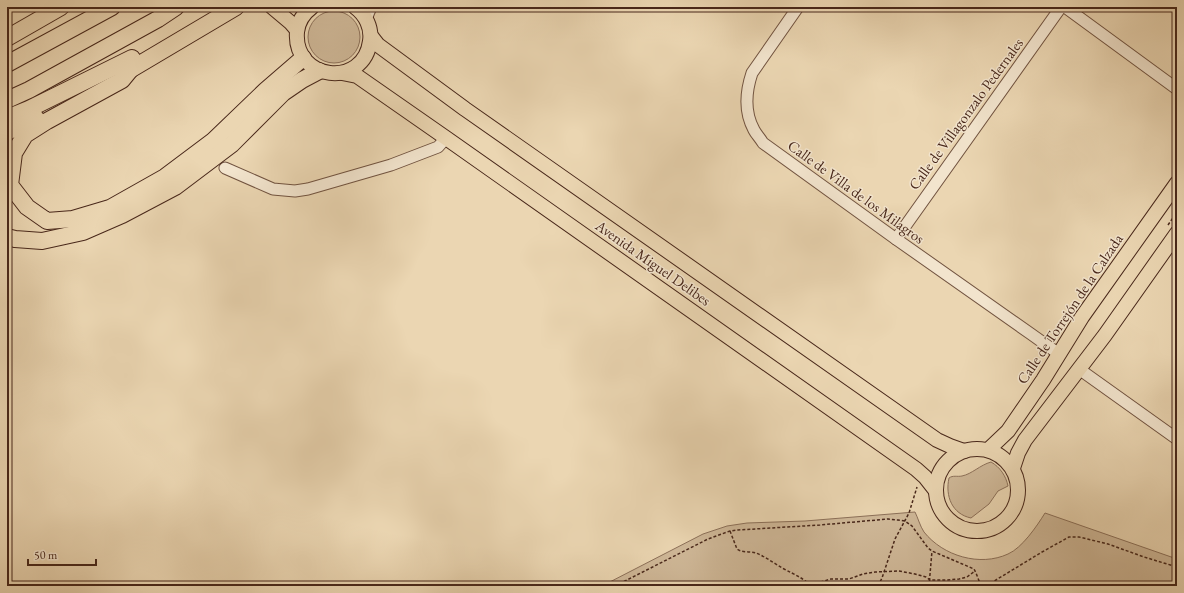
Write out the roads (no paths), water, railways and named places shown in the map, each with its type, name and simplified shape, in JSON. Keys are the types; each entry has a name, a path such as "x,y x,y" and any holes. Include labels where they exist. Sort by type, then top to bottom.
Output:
{"highway":[{"path":"12,35 61,7"},
{"path":"7,64 112,7"},
{"path":"7,100 29,90 158,19 176,7"},
{"path":"7,118 36,106 140,54 220,7"},
{"path":"7,132 132,69 236,7"},
{"path":"132,69 122,80 47,120 25,135 14,153 10,185 27,207 47,221 73,219 110,208 165,177 213,141 266,90 303,58"},
{"path":"7,237 42,241 83,232 122,215 175,187 232,144 283,93 319,71"}],"main road":[{"path":"312,7 304,15 300,22 297,30 297,40 303,58 319,71"},
{"path":"342,73 352,69 360,63 370,46 371,36 369,13 355,7"},
{"path":"275,9 297,30"},
{"name":"Avenida Miguel Delibes","path":"371,36 378,45 472,114 937,440 964,451"},
{"name":"Avenida Miguel Delibes","path":"319,71 331,74 342,73 357,76 916,469 925,477 936,491"},
{"name":"Calle de Torrejón de la Calzada","path":"988,450 1008,431 1044,380 1082,317 1177,183"},
{"path":"1013,468 1018,453 1025,440 1105,335 1177,233"},
{"path":"980,448 988,450 1002,456 1013,468 1018,481 1019,494 1015,508 1007,519 996,527 983,531 969,530 956,525 946,516 939,505 936,491 937,481 940,471 946,462 954,455 964,451 980,448"}],"street":[{"name":"Calle de Villa de los Milagros","path":"798,7 752,73 748,84 748,114 754,130 763,143 1059,354"},
{"name":"Calle de Villagonzalo Pedernales","path":"896,239 1062,7"},
{"path":"1065,7 1177,89"},
{"path":"225,168 273,189 295,191 308,189 391,165 438,148 446,138"},
{"path":"1079,370 1177,439"}]}
